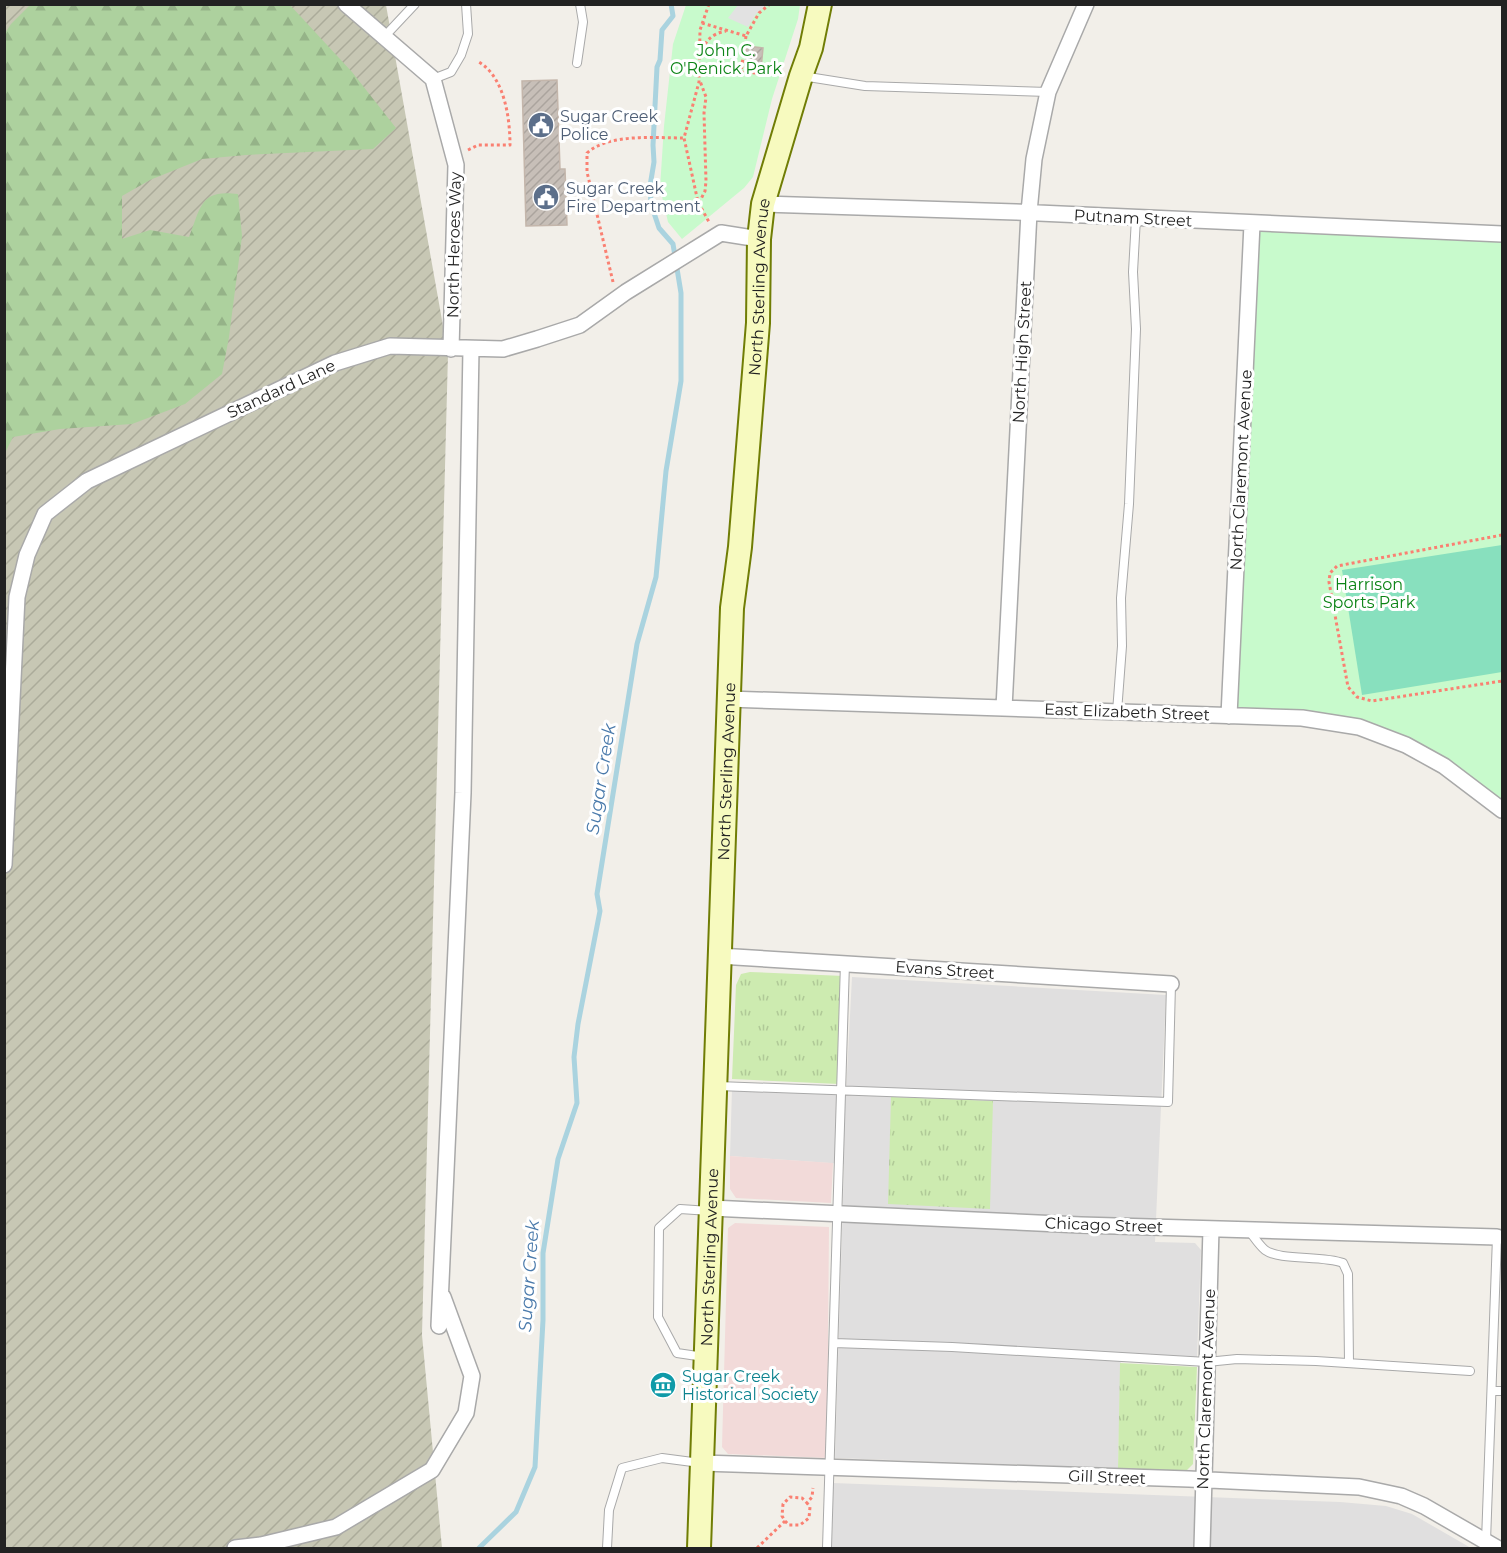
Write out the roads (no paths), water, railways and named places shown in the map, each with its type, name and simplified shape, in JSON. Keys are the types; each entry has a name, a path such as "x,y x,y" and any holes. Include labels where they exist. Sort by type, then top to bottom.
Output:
{"main road":[{"name":"North Sterling Avenue","path":"699,1548 732,608 740,547 758,323 759,239 763,204 801,76 812,48 820,4"}],"street":[{"path":"346,4 434,79"},
{"name":"North High Street","path":"1004,708 1029,212 1034,159 1048,92 1086,4"},
{"name":"North Heroes Way","path":"434,79 456,165 451,349"},
{"name":"Putnam Street","path":"763,204 1029,212 1503,234"},
{"name":"North Claremont Avenue","path":"1229,716 1252,224"},
{"name":"Standard Lane","path":"4,865 17,597 27,555 45,514 87,481 334,363 390,346 502,349 579,326 620,288 707,244 721,233 759,239"},
{"path":"439,1326 463,793 471,349"},
{"name":"East Elizabeth Street","path":"728,699 1302,718 1359,727 1406,745 1444,766 1503,810"},
{"name":"Evans Street","path":"719,956 1171,984"},
{"name":"Chicago Street","path":"711,1210 1211,1229 1497,1237"},
{"name":"North Claremont Avenue","path":"1202,1548 1211,1229"},
{"path":"236,1548 261,1545 336,1527 432,1470 466,1413 472,1376 440,1289"},
{"name":"Gill Street","path":"702,1463 1359,1487 1401,1496 1424,1506 1491,1545"}],"lane":[{"path":"384,37 415,4"},
{"path":"434,79 451,72 461,55 468,34 466,4"},
{"path":"577,63 583,22 580,4"},
{"path":"801,76 865,86 1048,92"},
{"path":"1117,712 1122,646 1120,598 1129,504 1136,329 1133,272 1136,218"},
{"path":"827,1548 845,963"},
{"path":"716,1086 1168,1102 1171,984"},
{"path":"706,1358 677,1353 658,1317 659,1228 680,1209 711,1210"},
{"path":"1249,1230 1264,1249 1273,1254 1332,1259 1343,1263 1348,1274 1349,1363"},
{"path":"1491,1545 1492,1391 1497,1237"},
{"path":"834,1343 952,1347 1207,1362 1237,1359 1349,1363 1470,1371"},
{"path":"1492,1391 1503,1391"},
{"path":"608,1548 609,1510 622,1468 662,1458 702,1463"}],"waterway":[{"name":"Sugar Creek","path":"479,1548 516,1512 535,1467 543,1320 543,1253 558,1159 577,1103 574,1057 578,1024 600,911 597,894 637,644 656,577 666,471 681,381 681,293 673,244 659,228 651,204 650,186 654,162 657,67 660,60 662,30 673,16 671,4"}],"place":[{"name":"Sugar Creek Police","path":"541,125"},
{"name":"Sugar Creek Fire Department","path":"546,197"},
{"name":"Sugar Creek Historical Society","path":"663,1385"}],"park label":[{"name":"John C. O'Renick Park","path":"726,59"},
{"name":"Harrison Sports Park","path":"1369,593"}]}
